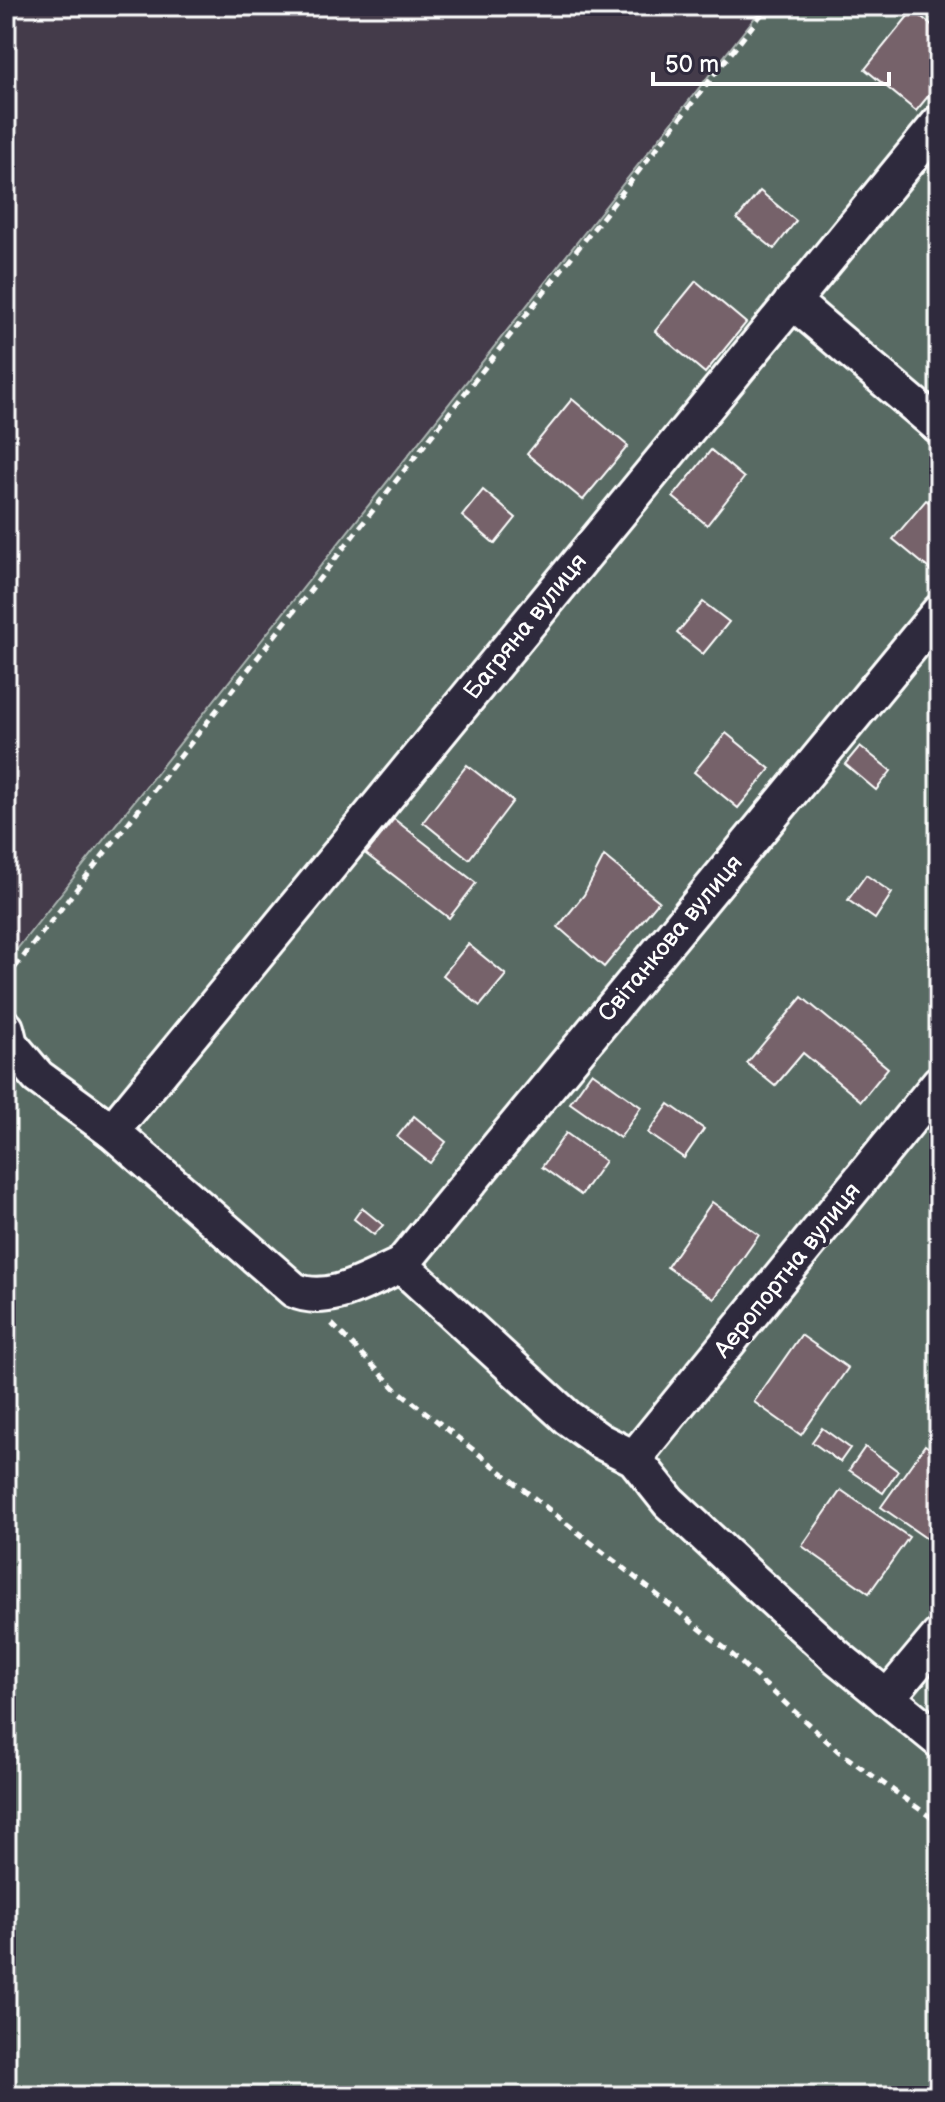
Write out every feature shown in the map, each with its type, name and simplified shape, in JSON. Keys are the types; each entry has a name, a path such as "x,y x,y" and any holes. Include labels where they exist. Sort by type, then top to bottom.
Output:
{"street":[{"name":"Багряна вулиця","path":"112,1131 939,123"},
{"path":"792,301 939,426"},
{"name":"Світанкова вулиця","path":"401,1265 939,612"},
{"path":"6,1028 10,1044 38,1077 112,1131 294,1290 312,1296 328,1294 401,1265 568,1418 600,1441 634,1458 669,1502 887,1698 939,1740"},
{"name":"Аеропортна вулиця","path":"634,1458 939,1083"},
{"path":"887,1698 939,1636"}],"path":[{"path":"6,979 768,6"},
{"path":"294,1290 395,1388 727,1650 838,1751 939,1823"}],"green space":[{"path":"764,6 939,6 939,2096 6,2096 6,963"}],"building":[{"path":"913,10 939,31 939,83 916,111 865,69"},
{"path":"760,191 796,221 774,249 737,219"},
{"path":"696,281 746,323 705,373 655,331"},
{"path":"572,399 628,446 583,500 527,454"},
{"path":"711,450 744,478 707,525 673,497"},
{"path":"483,490 516,518 495,544 462,516"},
{"path":"926,500 939,510 939,564 933,572 893,539"},
{"path":"703,602 729,622 703,654 677,633"},
{"path":"726,733 770,769 738,808 694,772"},
{"path":"860,746 891,771 876,790 845,764"},
{"path":"467,765 513,801 469,859 423,822"},
{"path":"394,819 476,883 449,918 366,854"},
{"path":"604,856 659,901 604,967 558,927 584,895"},
{"path":"866,875 892,893 875,919 848,900"},
{"path":"468,944 506,975 480,1006 443,975"},
{"path":"802,997 888,1068 861,1101 803,1053 775,1086 747,1063"},
{"path":"592,1072 641,1107 620,1138 570,1103"},
{"path":"669,1104 704,1129 684,1158 648,1133"},
{"path":"414,1116 446,1142 430,1163 397,1137"},
{"path":"566,1133 605,1161 581,1195 542,1167"},
{"path":"712,1202 759,1235 714,1299 667,1267"},
{"path":"362,1208 383,1225 374,1235 354,1219"},
{"path":"801,1335 848,1368 801,1435 754,1402"},
{"path":"822,1428 850,1448 840,1462 812,1442"},
{"path":"925,1445 939,1455 939,1534 933,1543 881,1507"},
{"path":"865,1447 898,1471 883,1493 849,1470"},
{"path":"841,1490 909,1537 869,1593 802,1546"}]}
